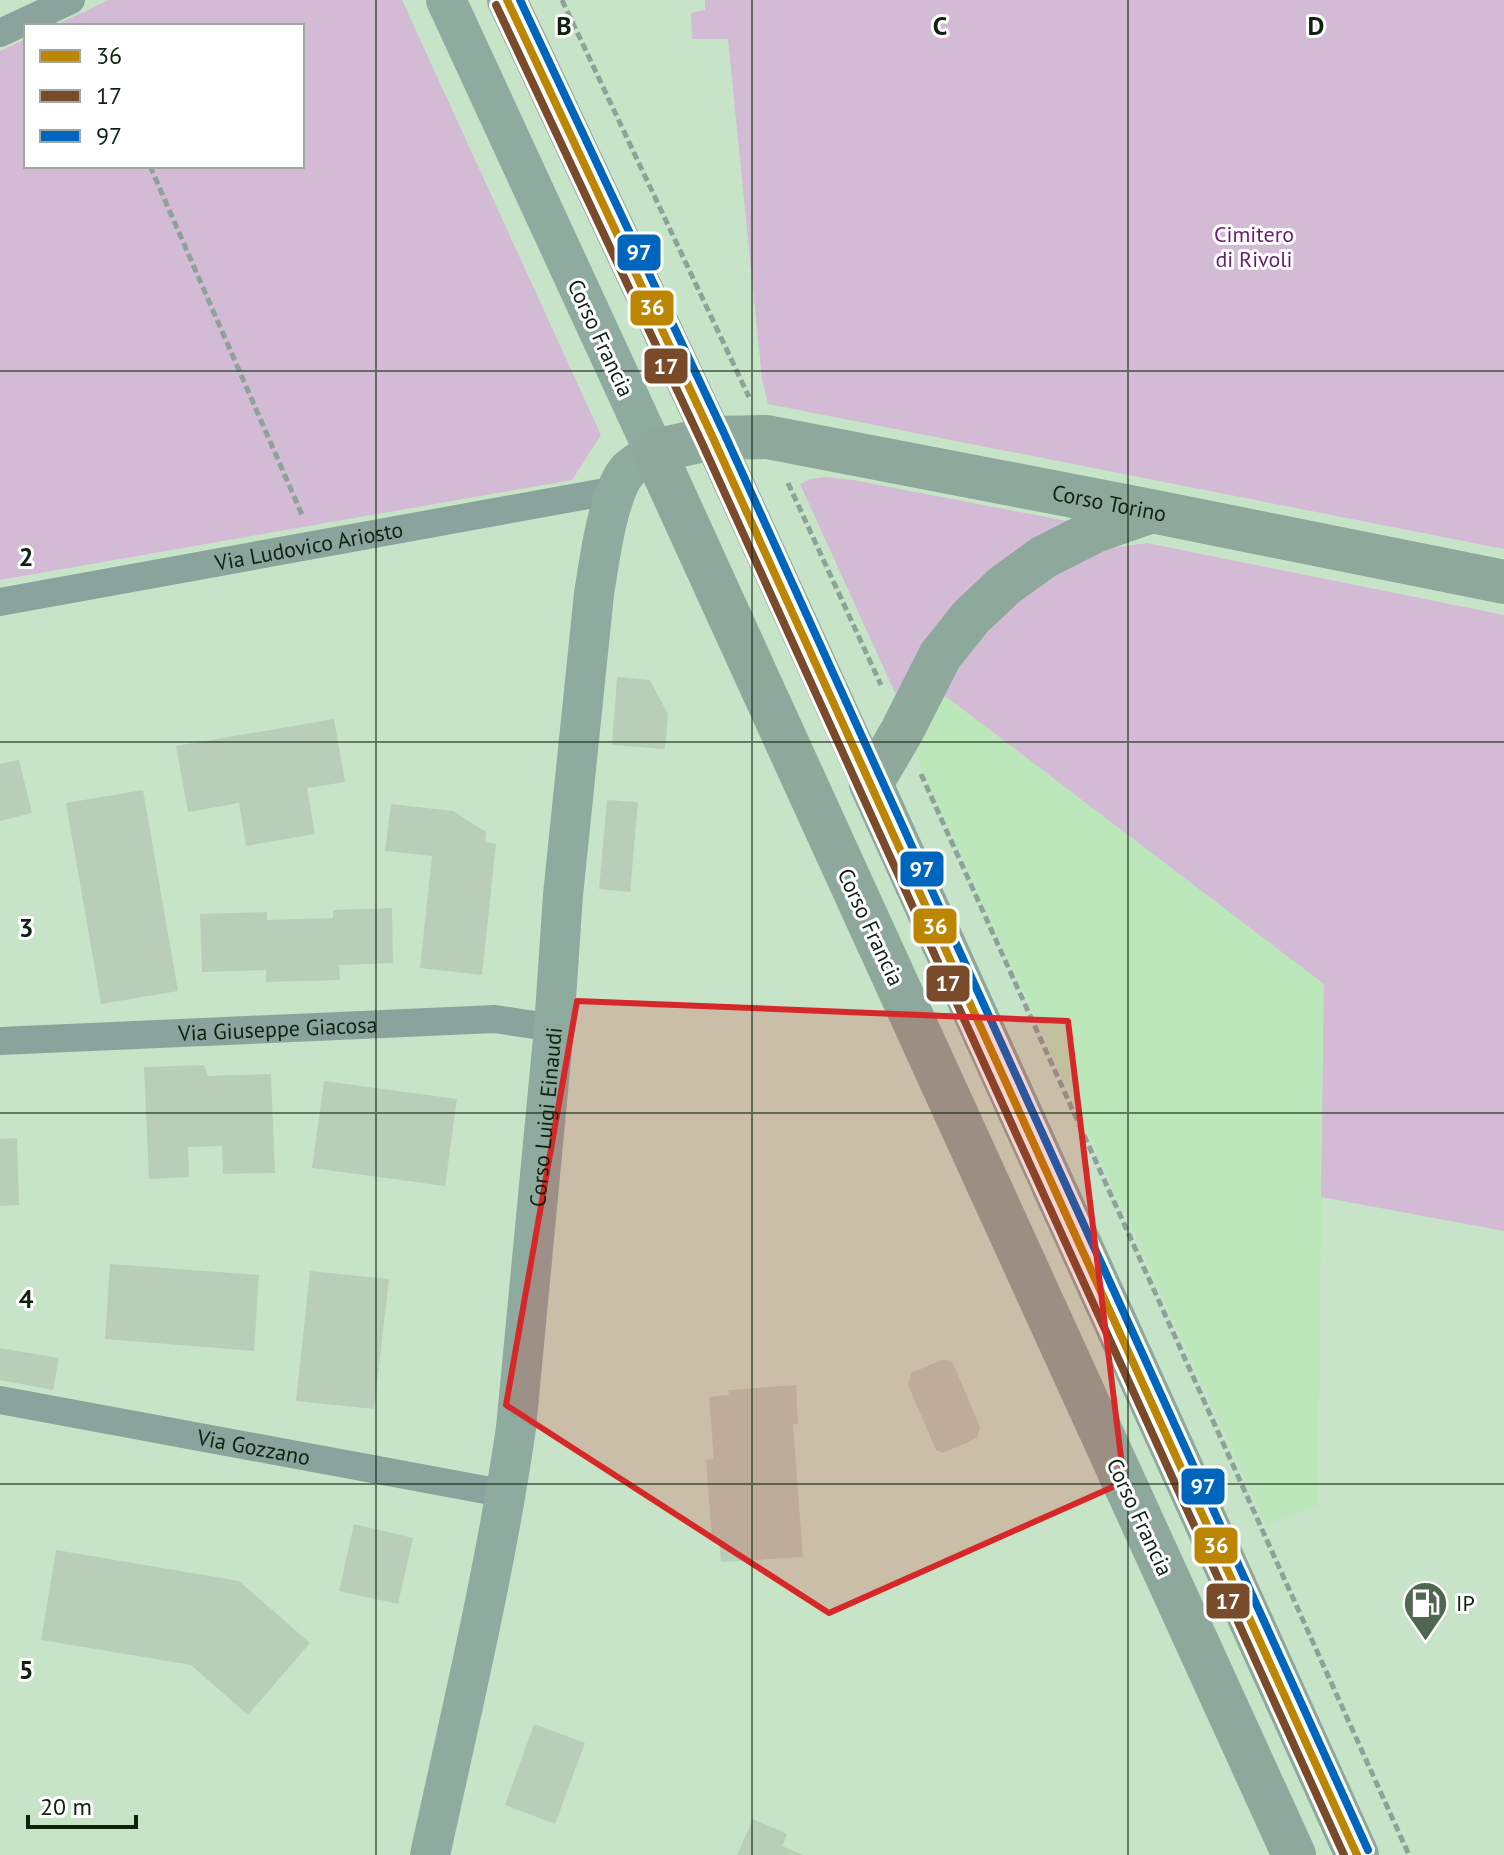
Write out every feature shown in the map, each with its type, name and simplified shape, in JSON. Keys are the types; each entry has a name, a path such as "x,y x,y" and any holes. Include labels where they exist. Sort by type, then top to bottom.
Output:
{"main road":[{"name":"Corso Francia","path":"446,0 1294,1855"},
{"path":"507,0 713,438 1357,1855"},
{"name":"Corso Torino","path":"713,438 767,437 1504,582"},
{"name":"Corso Luigi Einaudi","path":"430,1855 507,1494 516,1428 554,1028 563,895 601,548 616,490 628,471 654,451 713,438"},
{"path":"871,784 940,656 971,617 1005,585 1044,557 1095,531 1151,511"}],"street":[{"path":"0,33 71,0"},
{"name":"Via Ludovico Ariosto","path":"0,602 616,490"},
{"name":"Via Giuseppe Giacosa","path":"0,1041 495,1019 554,1028"},
{"name":"Via Gozzano","path":"0,1400 507,1494"}],"path":[{"path":"562,0 902,731 1409,1855"},
{"path":"151,168 315,544"}],"highlighted area":[{"path":"577,1001 1068,1021 1124,1482 829,1613 506,1405"}],"shaded area":[{"path":"940,692 1324,984 1318,1505 1267,1525 912,748"}],"green space":[{"path":"109,0 402,0 601,435 572,480 0,580 0,51 24,40 24,168 304,168 304,24 57,24"},
{"name":"Cimitero di Rivoli","path":"705,0 1504,0 1504,549 768,404 762,379 728,39 692,39 691,13 705,10"},
{"path":"825,477 1087,525 901,706 800,484"},
{"path":"1147,543 1504,615 1504,1231 1321,1197 1324,984 940,692 970,648 1000,615 1072,564 1111,548"}],"building":[{"path":"617,677 650,680 668,714 665,749 612,745"},
{"path":"334,719 345,782 307,788 315,834 246,846 239,803 188,812 176,746"},
{"path":"19,760 32,813 0,821 0,764"},
{"path":"143,790 178,991 101,1004 66,803"},
{"path":"607,800 638,802 630,892 599,889"},
{"path":"391,804 453,811 486,832 485,842 496,844 482,975 420,968 432,856 385,851"},
{"path":"392,908 393,963 339,965 340,980 266,982 266,970 202,972 200,914 267,912 267,920 333,918 333,910"},
{"path":"204,1065 208,1076 271,1074 275,1173 223,1174 222,1146 188,1147 189,1177 149,1179 144,1067"},
{"path":"324,1081 457,1099 445,1186 312,1168"},
{"path":"17,1138 19,1205 0,1206 0,1139"},
{"path":"110,1264 259,1275 254,1351 105,1339"},
{"path":"310,1271 389,1279 374,1409 296,1401"},
{"path":"0,1348 59,1358 53,1390 0,1380"},
{"path":"944,1359 953,1363 980,1427 977,1438 943,1453 936,1450 908,1385 911,1373"},
{"path":"796,1385 798,1424 793,1424 803,1557 721,1562 719,1539 712,1540 706,1460 714,1459 709,1397 729,1395 728,1390"},
{"path":"354,1524 413,1538 398,1604 339,1591"},
{"path":"56,1550 239,1581 310,1643 248,1715 191,1665 41,1640"},
{"path":"534,1724 585,1743 555,1824 505,1805"},
{"path":"753,1819 787,1834 782,1846 803,1855 737,1855"}],"transit line":[{"name":"36","path":"507,0 713,438 1357,1855"},
{"name":"97","path":"520,0 724,433 1368,1850"},
{"name":"17","path":"496,5 702,443 1344,1855"}],"place":[{"name":"IP","path":"1425,1642"}]}
